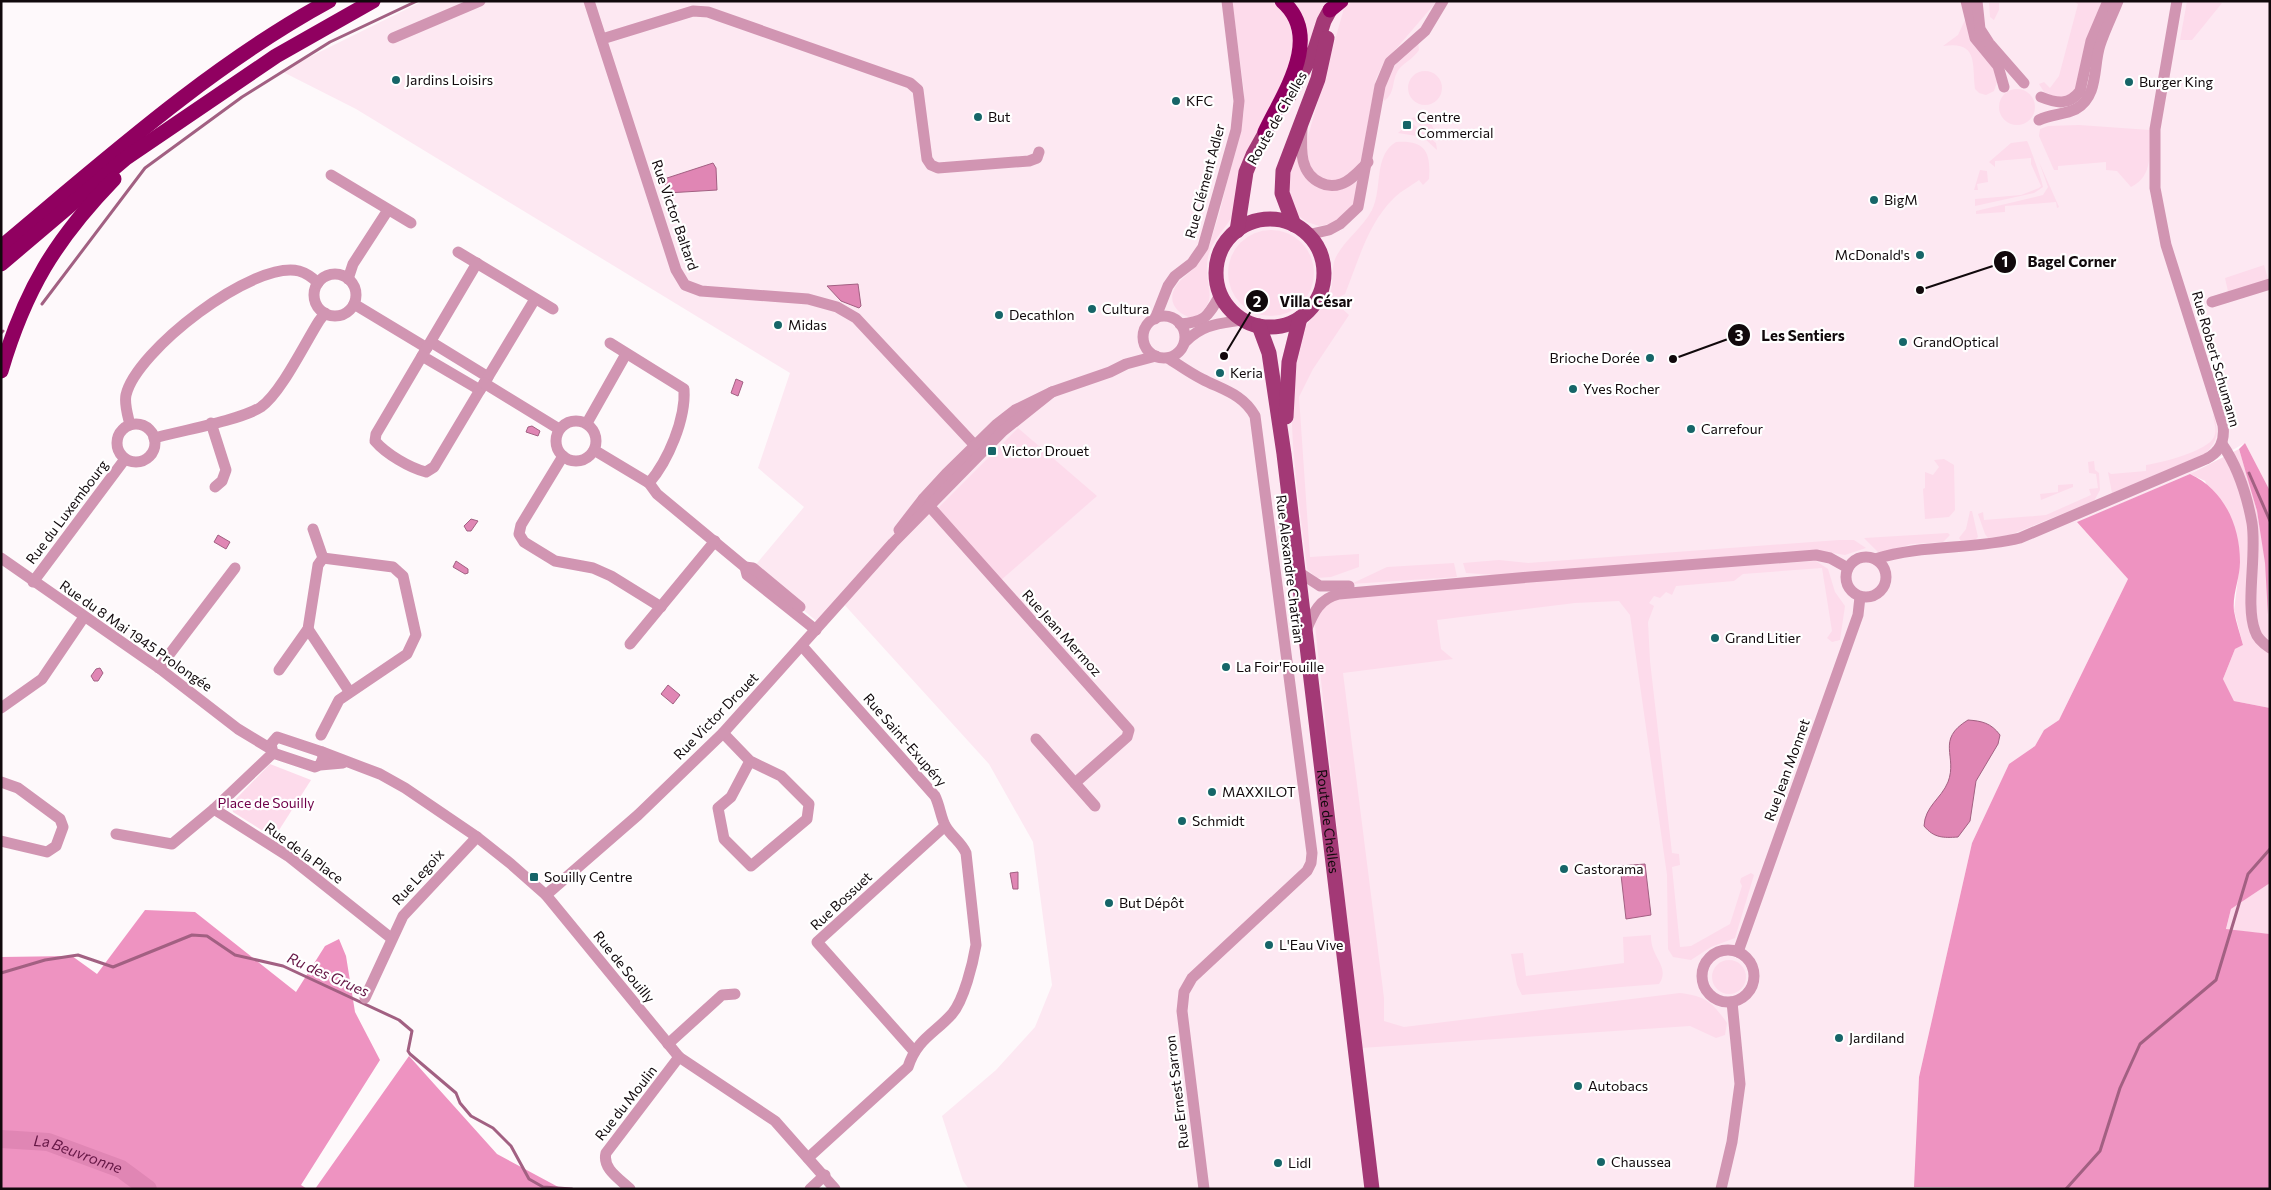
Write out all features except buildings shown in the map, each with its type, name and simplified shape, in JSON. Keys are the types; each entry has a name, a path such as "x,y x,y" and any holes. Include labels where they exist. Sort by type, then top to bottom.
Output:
{"highway":[{"path":"1,247 173,107 257,45 329,1"},
{"path":"1,264 126,158 276,56 373,1"},
{"path":"1265,132 1299,61 1302,42 1299,25 1288,6 1282,1"},
{"path":"1,371 13,332 32,286 56,247 78,219 118,176 126,158"}],"main road":[{"name":"Route de Chelles","path":"1236,231 1246,172 1265,132 1302,76 1335,4"},
{"name":"Route de Chelles","path":"1294,225 1282,193 1281,183 1288,155 1318,79 1335,4"},
{"path":"1260,220 1277,220 1294,225 1307,235 1322,258 1324,277 1319,296 1300,318 1280,326 1259,326 1242,320 1226,305 1220,295 1216,274 1217,260 1226,241 1236,231 1260,220"},
{"name":"Route de Chelles","path":"1284,454 1289,362 1300,318"},
{"name":"Route de Chelles","path":"1259,326 1269,353 1284,454 1372,1189"}],"street":[{"path":"393,38 480,1"},
{"name":"Rue Victor Baltard","path":"589,1 676,270 686,285 701,291 808,299 836,307 856,318 978,449"},
{"name":"Rue Clément Adler","path":"1155,318 1168,286 1175,276 1192,263 1203,247 1236,130 1239,101 1228,1"},
{"path":"1307,235 1329,230 1354,213 1361,198 1380,86 1390,62 1425,31 1443,1"},
{"path":"1966,1 1975,38 1998,66 2004,87"},
{"path":"1977,1 1980,29 1989,43 2024,83"},
{"path":"2040,97 2064,103 2076,97 2080,91 2092,41 2108,1"},
{"path":"2039,120 2049,115 2075,109 2089,96 2100,47 2118,1"},
{"name":"Rue Robert Schumann","path":"1875,559 1912,550 1999,543 2020,538 2206,459 2214,455 2222,444 2223,426 2166,245 2155,188 2155,129 2176,1"},
{"path":"602,39 693,11 708,12 910,82 918,90 927,159 931,165 938,168 1029,161 1037,158 1039,152"},
{"path":"1303,119 1302,159 1305,167 1318,182 1325,185 1340,185 1368,162"},
{"path":"331,175 412,223"},
{"path":"348,279 353,264 388,210"},
{"path":"458,252 553,309"},
{"path":"476,263 376,434 375,441 380,447 418,470 426,472 434,467 535,299"},
{"path":"130,425 126,396 131,383 160,346 192,315 254,280 283,271 298,271 318,283"},
{"path":"329,275 342,276 348,279 355,290 354,304 350,310 338,316 325,314 316,303 315,289 318,283 329,275"},
{"path":"2212,302 2270,284"},
{"path":"1165,295 1185,336 1183,346 1190,371"},
{"path":"1155,318 1164,316 1177,321 1195,323 1206,318 1220,295"},
{"path":"354,304 559,430"},
{"path":"154,438 261,407 274,395 318,321 325,314"},
{"name":"Rue Victor Drouet","path":"1126,364 1144,343 1145,329 1155,318"},
{"path":"1168,358 1183,346 1196,331 1210,325 1242,320"},
{"path":"610,343 684,389 685,406 663,466 649,483"},
{"path":"1144,343 1156,356"},
{"path":"587,424 626,354"},
{"name":"Rue Victor Drouet","path":"546,895 638,815 723,733 893,543 926,502 978,449 1052,392 1110,372 1126,364 1156,356 1168,358"},
{"name":"Rue Alexandre Chatrian","path":"1168,358 1200,378 1237,394 1250,406 1255,416 1312,853 1311,863 1307,871 1192,978 1184,992"},
{"path":"575,420 587,424 595,432 596,444 594,450 586,458 580,460 574,461 564,456 557,446 559,430 564,425 575,420"},
{"path":"211,423 226,470 222,481 215,487"},
{"path":"130,425 142,426 152,433 154,438 153,451 144,461 131,462 125,459 120,455 116,444 120,432 130,425"},
{"path":"2222,444 2238,474 2252,522 2254,550 2252,620 2255,633 2270,648"},
{"path":"594,450 649,483 657,494 744,567 753,568 818,627"},
{"path":"564,456 521,525 519,534 524,542 555,561 593,568 611,576 661,607"},
{"name":"Rue du Luxembourg","path":"33,582 125,459"},
{"name":"Rue Jean Mermoz","path":"926,502 1129,730 1128,737 1075,783"},
{"path":"314,529 323,558"},
{"path":"630,644 715,541"},
{"path":"1886,575 1884,569 1875,559 1863,557 1852,562 1845,579 1854,594 1860,597 1866,598 1879,593 1884,588 1886,575 1900,553"},
{"path":"1305,635 1316,609 1328,597 1530,577 1816,555 1830,558 1848,568"},
{"name":"Rue du 8 Mai 1945 Prolongée","path":"3,558 33,582 159,668 238,729 272,751 315,767 347,763"},
{"path":"279,670 308,629 318,565 323,558"},
{"path":"320,765 323,758 317,751 320,736 339,700 349,691 407,654 416,635 403,576 393,567 323,558"},
{"path":"159,668 234,568"},
{"path":"1297,571 1320,586 1338,587 1460,579 1530,577"},
{"name":"Rue Jean Monnet","path":"1738,952 1858,615 1860,597"},
{"path":"1,708 42,678 84,617"},
{"path":"308,629 349,691"},
{"name":"Rue Saint-Exupéry","path":"802,646 935,796 942,808 945,826 962,845 966,853 976,945 974,958 960,1001 953,1013 913,1050 908,1067 808,1158"},
{"path":"723,733 750,761 781,776 809,804 807,819 751,866 724,839 718,808 731,797 750,761"},
{"name":"Rue de Souilly","path":"249,735 277,737 380,774 477,837 512,864 546,895 679,1057 775,1121 825,1175 835,1189"},
{"path":"116,834 172,844 214,809 272,751 271,744 277,737"},
{"path":"1036,739 1095,806"},
{"path":"1,782 18,788 60,819 63,827 56,846 48,852 1,841"},
{"name":"Rue de la Place","path":"214,809 288,856 391,938"},
{"name":"Rue Bossuet","path":"913,1050 817,942 945,826"},
{"name":"Rue Legoix","path":"365,998 391,938 403,916 477,837"},
{"path":"1721,951 1738,952 1750,962 1755,977 1750,991 1739,1000 1732,1002 1725,1002 1712,996 1704,986 1702,974 1708,960 1714,954 1721,951"},
{"name":"Rue Ernest Sarron","path":"1184,992 1182,1011 1204,1189"},
{"path":"668,1044 722,996 735,994"},
{"path":"1721,1189 1732,1142 1740,1084 1732,1002"},
{"name":"Rue du Moulin","path":"630,1189 607,1167 604,1160 606,1153 679,1057"},
{"path":"810,1189 825,1175"}],"shaded area":[{"path":"423,1 2270,1 2270,491 2245,443 2190,474 2078,522 2128,579 2059,720 2044,730 2035,746 2009,764 1972,843 1919,1077 1915,1187 1923,1189 969,1189 963,1181 942,1116 996,1070 1035,1027 1052,985 1033,842 989,764 841,601 820,624 753,568 804,507 758,468 790,373 356,109 281,71"},
{"path":"713,163 716,168 717,190 667,193 664,179"},
{"path":"858,284 861,306 859,308 841,301 827,286"},
{"path":"736,379 743,382 738,396 731,393"},
{"path":"532,426 540,431 538,436 526,432 528,427"},
{"path":"2245,443 2270,491 2268,615 2265,563 2257,511 2239,449"},
{"path":"2190,474 2212,489 2221,499 2228,510 2237,535 2240,568 2234,605 2243,645 2235,649 2223,679 2234,701 2270,708 2270,883 2231,909 2226,929 2270,934 2270,1189 1914,1187 1919,1077 1972,843 2009,764 2035,746 2044,730 2059,720 2128,579 2077,522"},
{"path":"471,519 478,521 471,531 467,531 464,526"},
{"path":"218,535 230,542 226,549 214,542"},
{"path":"456,561 468,569 468,573 465,574 453,567"},
{"path":"100,668 103,673 98,681 94,681 91,676 96,669"},
{"path":"668,685 680,695 673,704 661,694"},
{"path":"1968,720 1990,725 2000,735 1998,744 1976,781 1970,821 1958,837 1939,836 1931,833 1924,826 1925,819 1930,808 1948,782 1951,764 1949,749 1952,734"},
{"path":"1645,864 1651,915 1626,919 1620,866"},
{"path":"1018,872 1018,889 1013,889 1010,873"},
{"path":"145,910 195,912 296,992 325,946 339,939 346,956 355,1012 380,1060 301,1185 307,1189 1,1189 1,957 72,956 97,974"},
{"path":"409,1056 497,1154 562,1189 315,1189"}],"green space":[{"path":"1232,1 1272,1 1287,16 1297,49 1232,217 1215,241 1208,257 1207,276 1210,292 1207,305 1193,318 1178,311 1173,302 1173,292 1180,280 1194,269 1209,246 1220,211 1244,112 1244,91"},
{"path":"1287,1 1326,1 1310,56"},
{"path":"1346,1 1437,1 1383,64 1376,79 1361,160 1355,170 1337,182 1322,180 1308,165 1305,147"},
{"path":"2073,1 2103,1 2078,84 2071,94 2059,98 2044,92 2039,84 2044,82 2050,88 2059,76 2078,4"},
{"path":"2187,1 2222,3 2192,40 2180,40"},
{"path":"1989,3 1999,3 1999,10 1994,20 1990,17"},
{"path":"1965,20 1996,68 1998,79 1994,91 1986,95 1979,93 1975,89 1973,62 1968,50 1954,45 1943,46 1958,35"},
{"path":"1418,41 1419,50 1399,69 1392,90 1384,101 1384,93 1389,76 1399,60"},
{"path":"1425,71 1432,72 1437,76 1441,81 1441,95 1437,100 1432,104 1425,105 1418,104 1413,100 1409,95 1408,88 1409,81 1413,76 1418,72"},
{"path":"2017,89 2029,95 2035,107 2029,119 2017,125 2005,119 1999,107 2005,95"},
{"path":"1418,117 1432,125 1436,137 1411,118"},
{"path":"1413,124 1436,143 1437,150 1423,137 1398,133 1405,127 1408,130"},
{"path":"2079,125 2150,130 2149,163 2144,177 2131,187 2117,171 2106,170 2106,162 2058,166 2058,170 2054,170 2039,136 2040,129 2048,126"},
{"path":"2027,141 2043,187 2034,193 1975,206 1975,199 2021,195 2041,186 2031,164 2031,158 1995,161 1995,167 1989,162 2011,143"},
{"path":"1396,142 1414,143 1424,150 1429,162 1429,179 1423,185 1419,180 1400,193 1377,219 1370,231 1345,294 1337,298 1337,304 1349,315 1313,369 1299,397 1310,557 1359,554 1359,567 1331,577 1317,578 1307,569 1296,481 1292,418 1296,358 1305,328 1323,306 1331,291 1337,255 1372,210 1384,155"},
{"path":"1295,150 1314,184 1359,181 1355,200 1350,209 1330,224 1319,226 1307,222 1299,216 1287,197 1287,168"},
{"path":"2039,162 2059,207 2057,208 2056,202 2005,206 2005,212 1976,214 1976,211 2043,195 2048,187"},
{"path":"1980,170 1987,171 1988,182 1977,184 1978,190 1974,190"},
{"path":"1263,230 1279,230 1288,233 1302,242 1311,256 1314,273 1311,290 1302,304 1288,313 1279,316 1263,316 1247,309 1235,297 1228,281 1228,265 1235,249 1247,237"},
{"path":"2264,265 2269,282 2229,296 2225,278"},
{"path":"2213,414 2217,430 2215,440 2205,454 2112,493 2108,472 2111,474 2146,471 2146,465 2183,456 2210,442 2216,431"},
{"path":"1018,428 1097,496 1001,580 937,509"},
{"path":"2239,449 2257,511 2265,560 2269,609 2270,708 2234,701 2223,679 2235,649 2243,645 2234,610 2240,562 2205,481 2190,474"},
{"path":"1944,459 1954,465 1955,510 1949,517 1925,519 1923,489 1925,488 1925,472 1933,475 1939,467 1934,460"},
{"path":"2094,461 2095,470 2099,473 2100,490 2094,501 2010,535 1988,538 1985,534 1978,514 1983,512 1984,520 2046,515 2091,495 2089,489 2098,488 2096,474 2089,473 2088,462"},
{"path":"2073,484 2073,487 2041,500 2040,494 2058,492 2058,485"},
{"path":"1970,511 1972,511 1978,537 1975,540 1961,541 1959,538 1966,529"},
{"path":"1948,533 1950,535 1943,542 1911,544 1887,552 1878,552 1864,538"},
{"path":"1854,540 1866,548 1845,555 1827,552 1496,575 1466,573 1463,563 1499,560 1528,563"},
{"path":"1816,561 1828,569 1835,592 1845,606 1840,640 1832,642 1827,638 1832,631 1822,568 1743,574 1734,581 1676,586 1672,595 1666,592 1660,598 1654,596 1649,603 1654,606 1648,622 1650,661 1672,853 1679,854 1680,865 1672,867 1680,947 1691,946 1730,924 1742,886 1741,878 1751,873 1754,875 1735,938 1711,947 1691,960 1673,957 1668,949 1667,875 1630,615 1619,601 1575,603 1437,620 1441,649 1453,659 1343,673 1384,998 1384,1021 1404,1027 1680,993 1696,996 1708,1002 1727,1023 1725,1035 1716,1038 1690,1026 1361,1048 1314,616 1333,597"},
{"path":"1454,563 1457,577 1351,584 1387,567"},
{"name":"Place de Souilly","path":"270,764 311,780 274,838 233,812 231,804"},
{"path":"2270,883 2270,934 2226,930 2231,909"},
{"path":"1651,935 1654,950 1663,972 1659,984 1522,995 1517,985 1511,954 1523,953 1526,976 1624,963 1623,937"},
{"path":"1729,960 1741,965 1746,977 1741,989 1729,994 1717,989 1712,977 1717,965"}],"waterway":[{"path":"42,304 145,168 242,97 330,42 417,1"},
{"path":"2249,473 2270,521"},
{"path":"2066,1189 2100,1151 2120,1088 2140,1044 2216,980 2248,874 2270,849"},
{"name":"Ru des Grues","path":"1,973 45,960 78,955 113,967 192,935 207,936 235,955 283,966 399,1020 412,1031 408,1051 410,1054 456,1093 460,1103 471,1116 493,1128 511,1146 529,1179 543,1187 572,1189"},
{"name":"La Beuvronne","path":"1,1139 48,1142 121,1169 148,1189"}],"place":[{"name":"Jardins Loisirs","path":"396,80"},
{"name":"Burger King","path":"2129,82"},
{"name":"KFC","path":"1176,101"},
{"name":"But","path":"978,117"},
{"name":"Centre Commercial","path":"1407,125"},
{"name":"BigM","path":"1874,200"},
{"name":"McDonald's","path":"1920,255"},
{"name":"Bagel Corner","path":"1920,290"},
{"name":"Cultura","path":"1092,309"},
{"name":"Decathlon","path":"999,315"},
{"name":"Midas","path":"778,325"},
{"name":"GrandOptical","path":"1903,342"},
{"name":"Villa César","path":"1224,356"},
{"name":"Brioche Dorée","path":"1650,358"},
{"name":"Les Sentiers","path":"1673,359"},
{"name":"Keria","path":"1220,373"},
{"name":"Yves Rocher","path":"1573,389"},
{"name":"Carrefour","path":"1691,429"},
{"name":"Victor Drouet","path":"992,451"},
{"name":"Grand Litier","path":"1715,638"},
{"name":"La Foir'Fouille","path":"1226,667"},
{"name":"MAXXILOT","path":"1212,792"},
{"name":"Schmidt","path":"1182,821"},
{"name":"Castorama","path":"1564,869"},
{"name":"Souilly Centre","path":"534,877"},
{"name":"But Dépôt","path":"1109,903"},
{"name":"L'Eau Vive","path":"1269,945"},
{"name":"Jardiland","path":"1839,1038"},
{"name":"Autobacs","path":"1578,1086"},
{"name":"Chaussea","path":"1601,1162"},
{"name":"Lidl","path":"1278,1163"}]}
